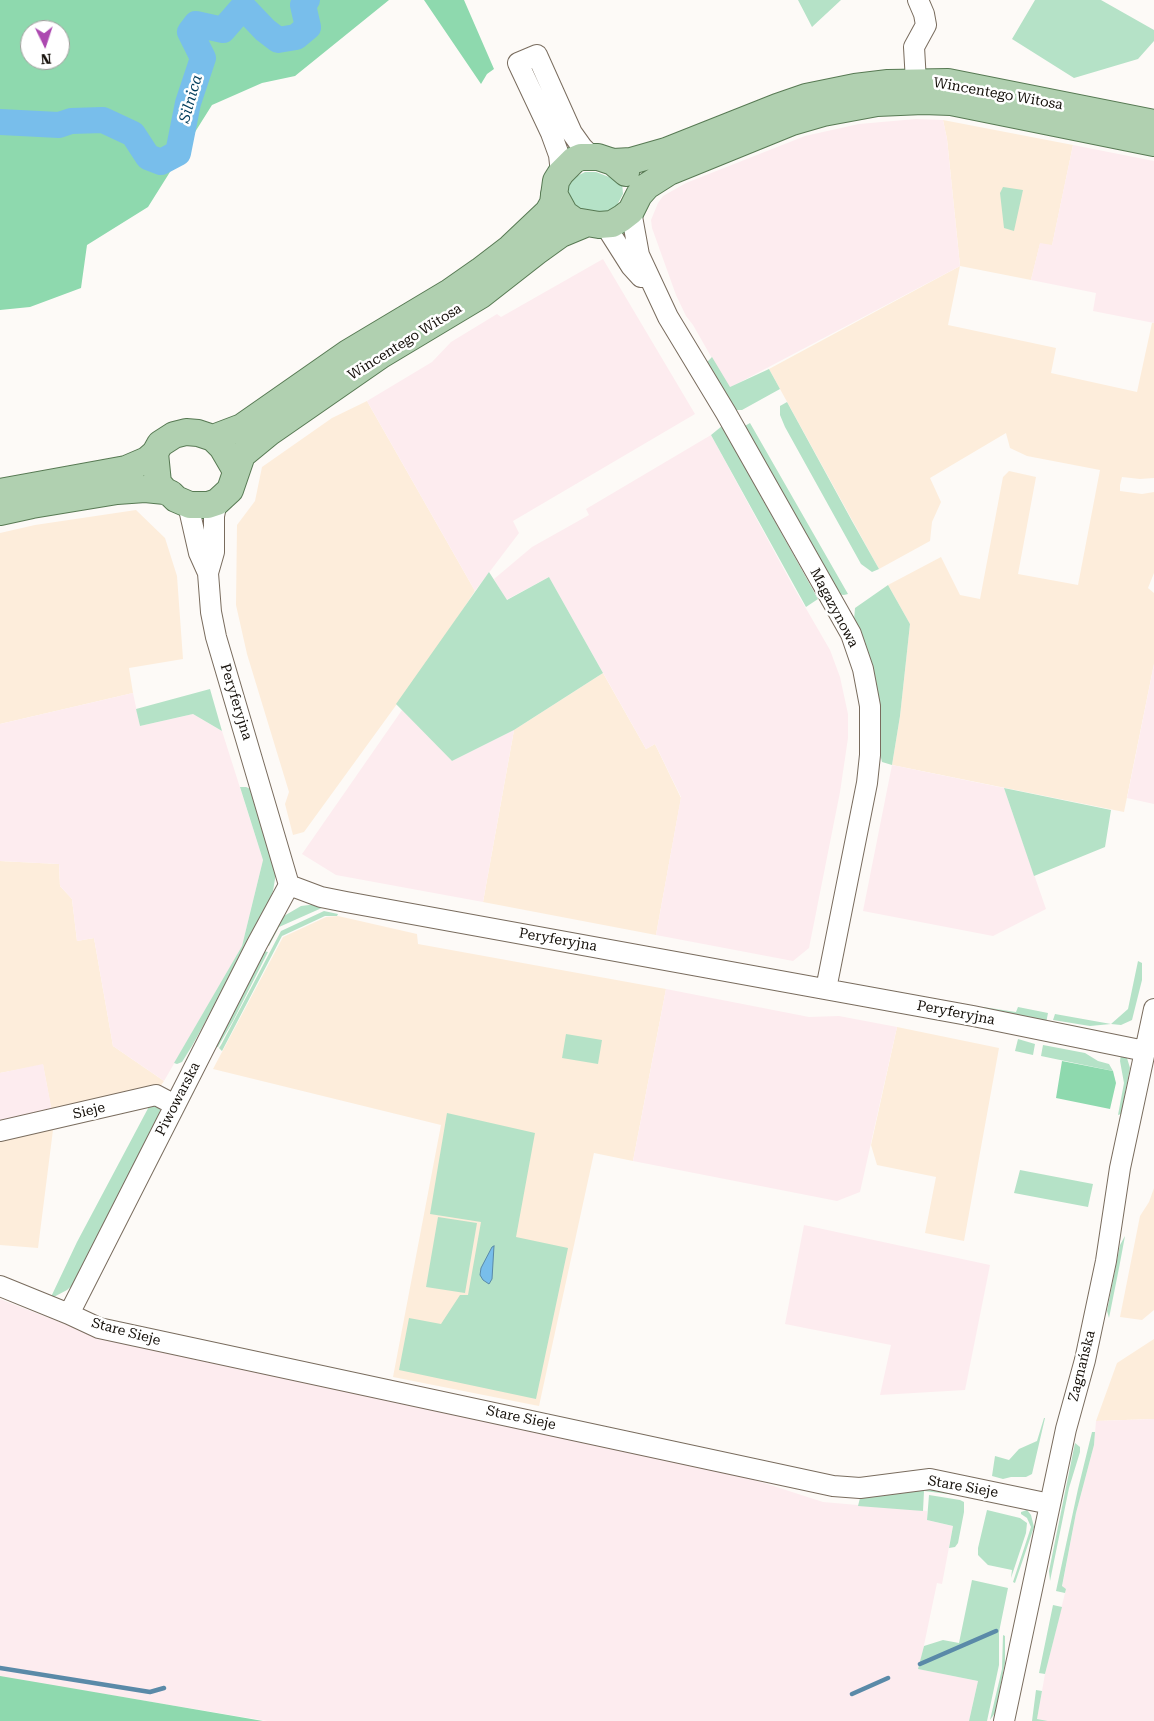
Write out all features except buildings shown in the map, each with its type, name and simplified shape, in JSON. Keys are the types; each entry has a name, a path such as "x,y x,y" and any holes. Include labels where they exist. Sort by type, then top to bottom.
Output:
{"main road":[{"name":"Wincentego Witosa","path":"602,159 631,161 666,151 742,120 806,97 855,87 916,82 948,82 1154,123"},
{"name":"Wincentego Witosa","path":"632,206 642,190 653,181 690,162 792,122 823,113 877,103 951,102 1154,143"},
{"path":"581,157 602,159 626,172 630,179 632,206 618,221 595,225 574,221 566,214 557,184 574,160 581,157"},
{"name":"Wincentego Witosa","path":"213,438 238,429 348,353 450,292 480,271 515,243 548,212 553,203 557,184"},
{"name":"Wincentego Witosa","path":"236,471 242,455 270,432 381,355 481,295 561,234 595,225"},
{"path":"0,492 126,469 147,460 155,453 160,444 179,433 193,432 213,438 222,447 236,471 230,490 217,502 208,506 197,506 175,497 145,489 117,491 0,512"},
{"path":"155,453 158,483 175,497"}],"street":[{"path":"916,82 914,47 926,25 918,0"},
{"path":"557,184 559,155 551,133 518,63 537,55 572,133 582,147 602,159"},
{"name":"Magazynowa","path":"632,206 637,250 656,293 673,326 726,413 850,634 863,669 870,706 870,754 867,783 826,989"},
{"name":"Magazynowa","path":"595,225 656,293"},
{"name":"Peryferyjna","path":"175,497 189,509 199,553 208,573 211,612 216,637 289,885 321,897 346,902 973,1016 1145,1051"},
{"name":"Peryferyjna","path":"208,573 214,552 214,516 217,502"},
{"name":"Piwowarska","path":"69,1314 289,885"},
{"name":"Zagnańska","path":"1004,1721 1068,1422 1085,1360 1103,1274 1120,1168 1154,1009"},
{"name":"Sieje","path":"0,1131 156,1095 175,1105"},
{"name":"Stare Sieje","path":"0,1286 99,1328 833,1486 860,1488 930,1479 1050,1504"}],"shaded area":[{"path":"916,119 943,120 947,139 960,266 729,388 686,316 676,295 652,228 651,220 658,203 663,196 686,183 805,136 859,124"},
{"path":"943,120 1073,145 1052,246 1040,244 1031,280 960,266 947,139"},
{"path":"1073,145 1154,161 1154,323 1093,311 1096,293 1031,280 1040,243 1052,245"},
{"path":"603,259 695,414 513,521 519,533 475,591 367,401 432,362 451,342 497,314 501,317"},
{"path":"960,266 948,325 1056,348 1051,373 1137,392 1152,323 1154,323 1154,478 1122,477 1120,485 1120,491 1142,494 1154,492 1154,573 1148,588 1154,593 1154,664 1124,812 892,765 900,716 910,624 888,585 941,557 960,595 980,599 1003,477 1009,471 1036,477 1018,574 1078,585 1100,470 1027,456 1010,448 1006,433 930,478 941,502 932,522 930,541 879,569 769,369"},
{"path":"367,401 475,591 434,653 304,832 293,835 285,804 289,792 247,654 236,605 237,525 255,501 262,467 332,418"},
{"path":"711,435 830,650 840,677 848,714 848,738 840,792 809,948 793,961 656,935 681,797 655,744 646,749 549,577 506,600 494,579 532,547 589,515 586,509"},
{"path":"136,510 165,538 177,576 183,659 129,668 133,693 0,724 0,533 35,525"},
{"path":"1154,664 1154,804 1127,798"},
{"path":"603,673 646,749 655,744 681,798 656,935 483,902 514,730"},
{"path":"133,693 140,726 193,714 222,731 263,860 242,946 164,1081 113,1046 94,938 77,941 72,899 60,886 59,864 0,861 0,724"},
{"path":"402,710 452,761 514,730 483,902 336,875 302,854"},
{"path":"892,765 1004,788 1046,909 993,936 863,911"},
{"path":"0,861 59,864 60,886 72,899 77,941 94,938 113,1046 164,1081 157,1091 52,1113 43,1065 0,1073"},
{"path":"338,916 417,934 418,944 666,989 633,1161 594,1153 539,1406 393,1377 441,1125 213,1069 283,937 326,917"},
{"path":"666,989 809,1017 839,1016 897,1027 860,1192 837,1201 633,1161"},
{"path":"897,1027 999,1048 964,1241 925,1233 936,1177 877,1165 871,1145"},
{"path":"43,1064 54,1122 0,1134 0,1073"},
{"path":"54,1122 38,1248 0,1245 0,1134"},
{"path":"1154,1188 1154,1310 1142,1320 1120,1317 1140,1216 1149,1202"},
{"path":"804,1225 990,1265 965,1390 880,1395 891,1345 785,1324"},
{"path":"0,1299 98,1337 727,1471 823,1502 927,1511 927,1520 953,1526 942,1584 937,1583 919,1669 978,1681 969,1721 267,1721 0,1677"},
{"path":"1154,1339 1154,1419 1096,1421 1117,1363"},
{"path":"1154,1419 1154,1721 1048,1721 1037,1719 1045,1674 1066,1589 1062,1587 1076,1513 1094,1445 1096,1421"}],"green space":[{"path":"0,0 389,0 295,76 262,83 212,105 148,207 87,245 81,288 30,307 0,310"},
{"path":"424,0 464,0 494,69 487,74 481,84"},
{"path":"798,0 841,0 812,27"},
{"path":"1035,0 1101,0 1154,30 1154,41 1138,59 1074,78 1012,39"},
{"path":"585,172 596,172 622,182 623,194 613,209 601,213 570,208 567,198 568,186 575,177"},
{"path":"1003,187 1023,190 1014,231 1004,228 1000,193"},
{"path":"712,357 730,387 769,369 780,389 742,410 736,410 706,363"},
{"path":"787,402 879,569 872,572 861,564 785,427 780,415 780,406"},
{"path":"750,423 848,594 837,594 743,427"},
{"path":"722,426 818,599 806,607 711,435"},
{"path":"489,572 507,600 549,577 603,673 514,730 452,761 396,704"},
{"path":"888,585 910,624 900,716 892,765 882,762 880,754 880,708 873,669 854,620 855,608"},
{"path":"210,689 222,731 193,714 140,726 136,709"},
{"path":"240,787 251,789 276,873 273,891 267,909 192,1046 182,1062 177,1064 174,1063 242,946 263,860"},
{"path":"1004,788 1111,810 1105,847 1034,876"},
{"path":"317,904 324,907 279,927 269,946 266,945 284,916 301,906"},
{"path":"324,911 338,914 337,916 325,916 282,936 222,1051 219,1048 281,931"},
{"path":"263,951 268,952 233,1021 218,1047 216,1047"},
{"path":"1138,961 1142,963 1142,980 1132,1020 1121,1025 1111,1024 1128,1009"},
{"path":"983,1007 1016,1012 1018,1007 1048,1013 1046,1023 984,1011"},
{"path":"1055,1014 1111,1024 1090,1026 1053,1020"},
{"path":"566,1034 602,1040 598,1064 562,1058"},
{"path":"1018,1039 1035,1044 1033,1055 1015,1051"},
{"path":"1043,1045 1085,1053 1098,1061 1109,1064 1113,1071 1041,1056"},
{"path":"1121,1054 1127,1058 1130,1068 1121,1114 1118,1115 1124,1083 1120,1061"},
{"path":"1062,1061 1113,1071 1116,1083 1110,1109 1056,1098"},
{"path":"153,1099 161,1107 156,1124 75,1283 67,1290 50,1299 77,1242"},
{"path":"447,1113 535,1133 516,1237 568,1248 536,1399 399,1370 409,1318 441,1324 460,1295 468,1295 481,1222 430,1214"},
{"path":"1020,1170 1093,1184 1088,1207 1014,1193"},
{"path":"438,1217 477,1223 465,1293 426,1287"},
{"path":"1125,1236 1109,1318 1107,1311 1120,1245"},
{"path":"1044,1418 1032,1474 1026,1477 1003,1479 992,1476 995,1456 1009,1460 1019,1449 1037,1441"},
{"path":"1092,1432 1095,1432 1094,1445 1076,1513 1062,1586 1066,1589 1065,1593 1056,1591"},
{"path":"1075,1443 1080,1447 1080,1452 1069,1488 1050,1581 1049,1571"},
{"path":"925,1488 962,1494 964,1496 924,1491 923,1511 858,1506 860,1498"},
{"path":"929,1495 964,1502 958,1543 955,1547 949,1548 953,1526 927,1520"},
{"path":"987,1510 1020,1518 1027,1523 1026,1533 1011,1578 1012,1570 988,1565 978,1555"},
{"path":"1027,1510 1031,1515 1034,1527 1015,1583 1013,1582 1031,1527 1027,1518 1021,1514 1021,1512"},
{"path":"972,1580 1008,1588 999,1632 999,1665 987,1721 969,1721 978,1681 918,1669 924,1646 943,1640 959,1643"},
{"path":"1053,1605 1062,1607 1045,1674 1039,1673"},
{"path":"1003,1635 1005,1636 1005,1663 995,1713 990,1720 1002,1669"},
{"path":"0,1676 59,1686 263,1721 0,1721"},
{"path":"1036,1690 1042,1691 1037,1719 1048,1721 1032,1721"}],"water":[{"path":"494,1246 492,1279 489,1284 480,1275 481,1268"}],"waterway":[{"name":"Silnica","path":"0,122 59,125 71,121 103,120 133,134 148,157 161,162 178,153 188,103 203,58 190,32 196,24 223,30 243,7 265,30 278,40 296,37 308,27 303,5 307,0"},
{"path":"920,1664 996,1631"},
{"path":"0,1668 150,1692 164,1688"},
{"path":"852,1694 888,1678"}]}
